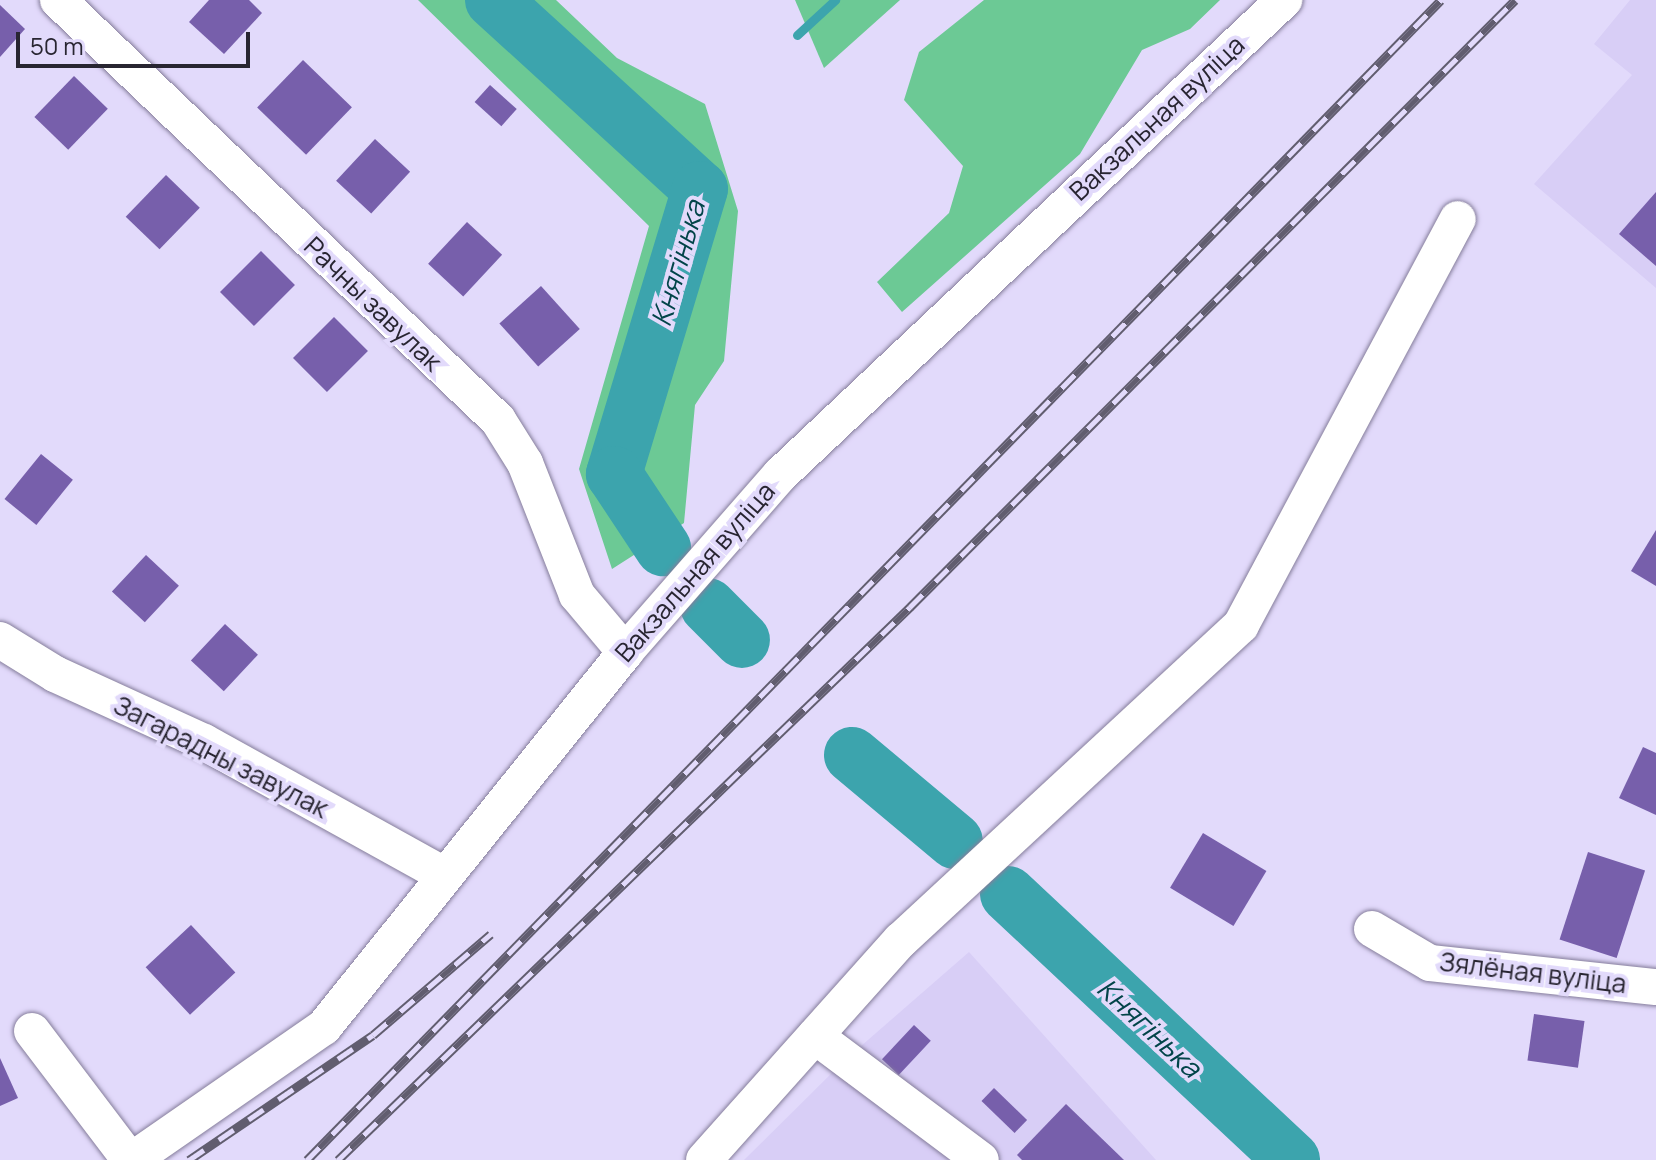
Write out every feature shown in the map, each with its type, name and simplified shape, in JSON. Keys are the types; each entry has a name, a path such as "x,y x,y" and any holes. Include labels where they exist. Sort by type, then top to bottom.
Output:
{"street":[{"name":"Рачны завулак","path":"58,0 498,420 525,463 577,595 625,652"},
{"name":"Вакзальная вуліца","path":"32,1031 131,1160 324,1027 442,874 625,652 780,475 1284,0"},
{"path":"704,1160 901,940 1241,625 1458,219"},
{"name":"Загарадны завулак","path":"0,640 55,674 204,742 442,874"},
{"name":"Зялёная вуліца","path":"1372,929 1430,963 1655,984"},
{"path":"815,1036 981,1160"}],"shaded area":[{"path":"1630,0 1656,0 1656,288 1534,184 1632,75 1594,44"},
{"path":"969,952 1156,1160 744,1160 845,1060"}],"green space":[{"path":"418,0 556,0 617,58 705,104 738,211 724,361 695,405 684,523 612,569 579,469 649,226"},
{"path":"795,0 900,0 824,68"},
{"path":"984,0 1220,0 1190,29 1142,50 1080,154 902,312 877,282 949,213 963,166 904,100 919,52"}],"building":[{"path":"209,0 249,0 262,13 224,54 189,22"},
{"path":"0,5 25,29 0,57"},
{"path":"303,60 352,107 306,155 257,107"},
{"path":"74,76 108,109 68,150 34,117"},
{"path":"490,85 517,109 501,126 475,102"},
{"path":"375,139 410,172 371,213 336,181"},
{"path":"166,175 200,208 160,249 126,217"},
{"path":"1656,192 1656,266 1619,234"},
{"path":"467,222 502,255 463,296 428,264"},
{"path":"261,251 295,285 254,326 220,292"},
{"path":"541,286 580,329 538,367 499,323"},
{"path":"334,317 368,351 327,392 293,358"},
{"path":"41,454 73,480 36,525 4,499"},
{"path":"1656,530 1656,586 1631,571"},
{"path":"146,555 179,586 145,622 112,592"},
{"path":"225,624 258,655 224,691 191,661"},
{"path":"1643,747 1656,753 1656,815 1619,798"},
{"path":"1203,833 1266,871 1233,926 1170,888"},
{"path":"1588,852 1645,871 1617,958 1560,939"},
{"path":"191,925 235,973 190,1015 146,967"},
{"path":"1534,1014 1585,1021 1578,1068 1527,1061"},
{"path":"914,1025 931,1041 899,1075 882,1059"},
{"path":"0,1058 18,1098 0,1106"},
{"path":"994,1088 1027,1120 1015,1133 981,1101"},
{"path":"1066,1104 1124,1160 1022,1160 1017,1155"}],"waterway":[{"name":"Княгінька","path":"493,0 700,189 614,474 663,548"},
{"path":"797,35 835,0"},
{"name":"Княгінька","path":"708,606 742,640"},
{"name":"Княгінька","path":"852,755 955,841"},
{"name":"Княгінька","path":"1008,894 1292,1160"}],"railway":[{"path":"307,1160 1441,0"},
{"path":"338,1160 910,607 1515,0"},
{"path":"189,1160 373,1035 491,934"}]}
